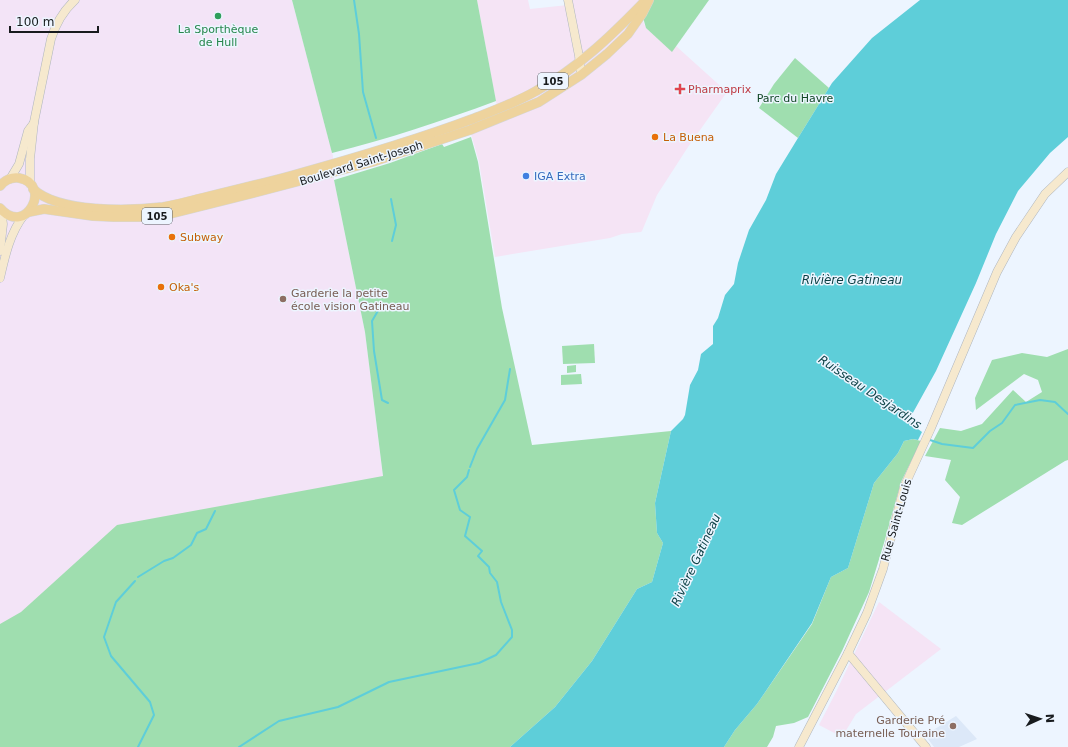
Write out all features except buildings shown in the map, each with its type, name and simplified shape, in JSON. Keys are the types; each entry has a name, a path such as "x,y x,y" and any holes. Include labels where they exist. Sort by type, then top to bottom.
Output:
{"main road":[{"path":"0,278 9,243 19,221 33,207 35,201 35,195 32,187 30,159 34,122 45,66 54,30 62,15 75,0"},
{"path":"568,0 581,75"},
{"name":"Boulevard Saint-Joseph","path":"32,187 43,196 54,201 87,208 125,209 165,207 252,186 371,154 440,131 497,109 534,92 580,63 648,0"},
{"name":"Boulevard Saint-Joseph","path":"26,214 44,209 93,216 139,217 181,212 372,162 470,130 539,102 581,75 607,54 628,34 642,14 648,0"},
{"path":"4,182 19,164 28,131 34,122"},
{"name":"Rue Saint-Louis","path":"799,747 848,653 875,594 887,555 901,496 997,272 1016,236 1045,194 1068,172"},
{"name":"105","path":"4,182 23,179 32,187"},
{"path":"0,209 3,224 0,251"},
{"name":"105","path":"0,209 9,216 26,214"},
{"path":"848,653 926,747"}],"shaded area":[{"path":"0,0 292,0 333,156 334,180 365,332 383,477 28,611 0,628"},
{"path":"477,0 528,0 530,9 568,5 568,0 649,0 643,21 646,28 672,51 676,46 727,92 688,147 657,195 641,232 622,234 610,238 495,257 479,162 470,130 499,118"},
{"path":"879,602 941,649 856,714 842,737 819,725"},
{"name":"Garderie Pré maternelle Touraine","path":"956,716 977,739 959,747 934,747 925,735"}],"green space":[{"path":"292,0 477,0 496,101 374,142 332,153"},
{"path":"649,0 709,0 672,52 646,28 642,14"},
{"name":"Parc du Havre","path":"795,58 829,88 798,138 759,108 774,84"},
{"path":"471,137 478,162 502,308 532,445 671,431 655,503 657,533 663,543 652,582 637,589 592,661 555,707 510,747 0,747 0,624 21,612 117,525 383,476 365,332 334,180 390,163 442,144 444,147"},
{"path":"594,344 595,363 563,364 562,346"},
{"path":"1068,349 1068,460 962,525 952,523 960,497 945,480 951,460 925,456 940,428 961,431 982,424 1013,390 1026,402 1042,392 1038,380 1024,374 976,410 975,398 992,360 1022,353 1047,357"},
{"path":"576,365 576,372 567,373 567,366"},
{"path":"581,374 582,384 561,385 561,375"},
{"path":"913,439 921,441 901,482 869,592 842,651 808,717 794,723 776,726 773,737 767,747 724,747 735,730 757,704 812,624 831,577 848,568 874,483 898,453 904,441"}],"water":[{"name":"Rivière Gatineau","path":"920,0 1068,0 1068,137 1050,153 1018,191 996,234 976,283 936,371 910,418 911,424 922,432 918,440 913,439 904,441 898,453 874,483 848,568 831,577 812,623 757,704 735,730 724,747 510,747 555,707 592,661 637,589 652,582 663,543 657,533 655,503 671,431 685,415 690,385 698,370 701,354 713,344 713,326 718,318 725,295 734,284 738,263 749,230 766,200 776,174 832,83 872,38"}],"waterway":[{"path":"354,0 359,34 363,92 376,138"},
{"path":"391,199 396,225 392,241"},
{"path":"379,309 372,321 374,351 382,400 388,403"},
{"path":"470,467 477,449 505,400 510,369"},
{"name":"Ruisseau Desjardins","path":"927,439 942,444 973,448 990,431 1002,423 1015,405 1040,400 1055,402 1068,414"},
{"path":"239,747 279,721 338,707 389,682 479,663 496,655 512,637 512,630 501,602 497,582 490,573 489,567 478,556 482,551 465,536 470,517 460,510 454,490 467,477 469,470"},
{"path":"138,577 164,561 173,558 191,545 197,533 206,529 215,511"},
{"path":"135,581 116,602 104,637 111,656 150,702 154,715 138,747"}],"place":[{"name":"La Sporthèque de Hull","path":"218,16"},
{"name":"Pharmaprix","path":"680,89"},
{"name":"La Buena","path":"655,137"},
{"name":"IGA Extra","path":"526,176"},
{"name":"Subway","path":"172,237"},
{"name":"Oka's","path":"161,287"},
{"name":"Garderie la petite école vision Gatineau","path":"283,299"},
{"name":"Garderie Pré maternelle Touraine","path":"953,726"}]}
